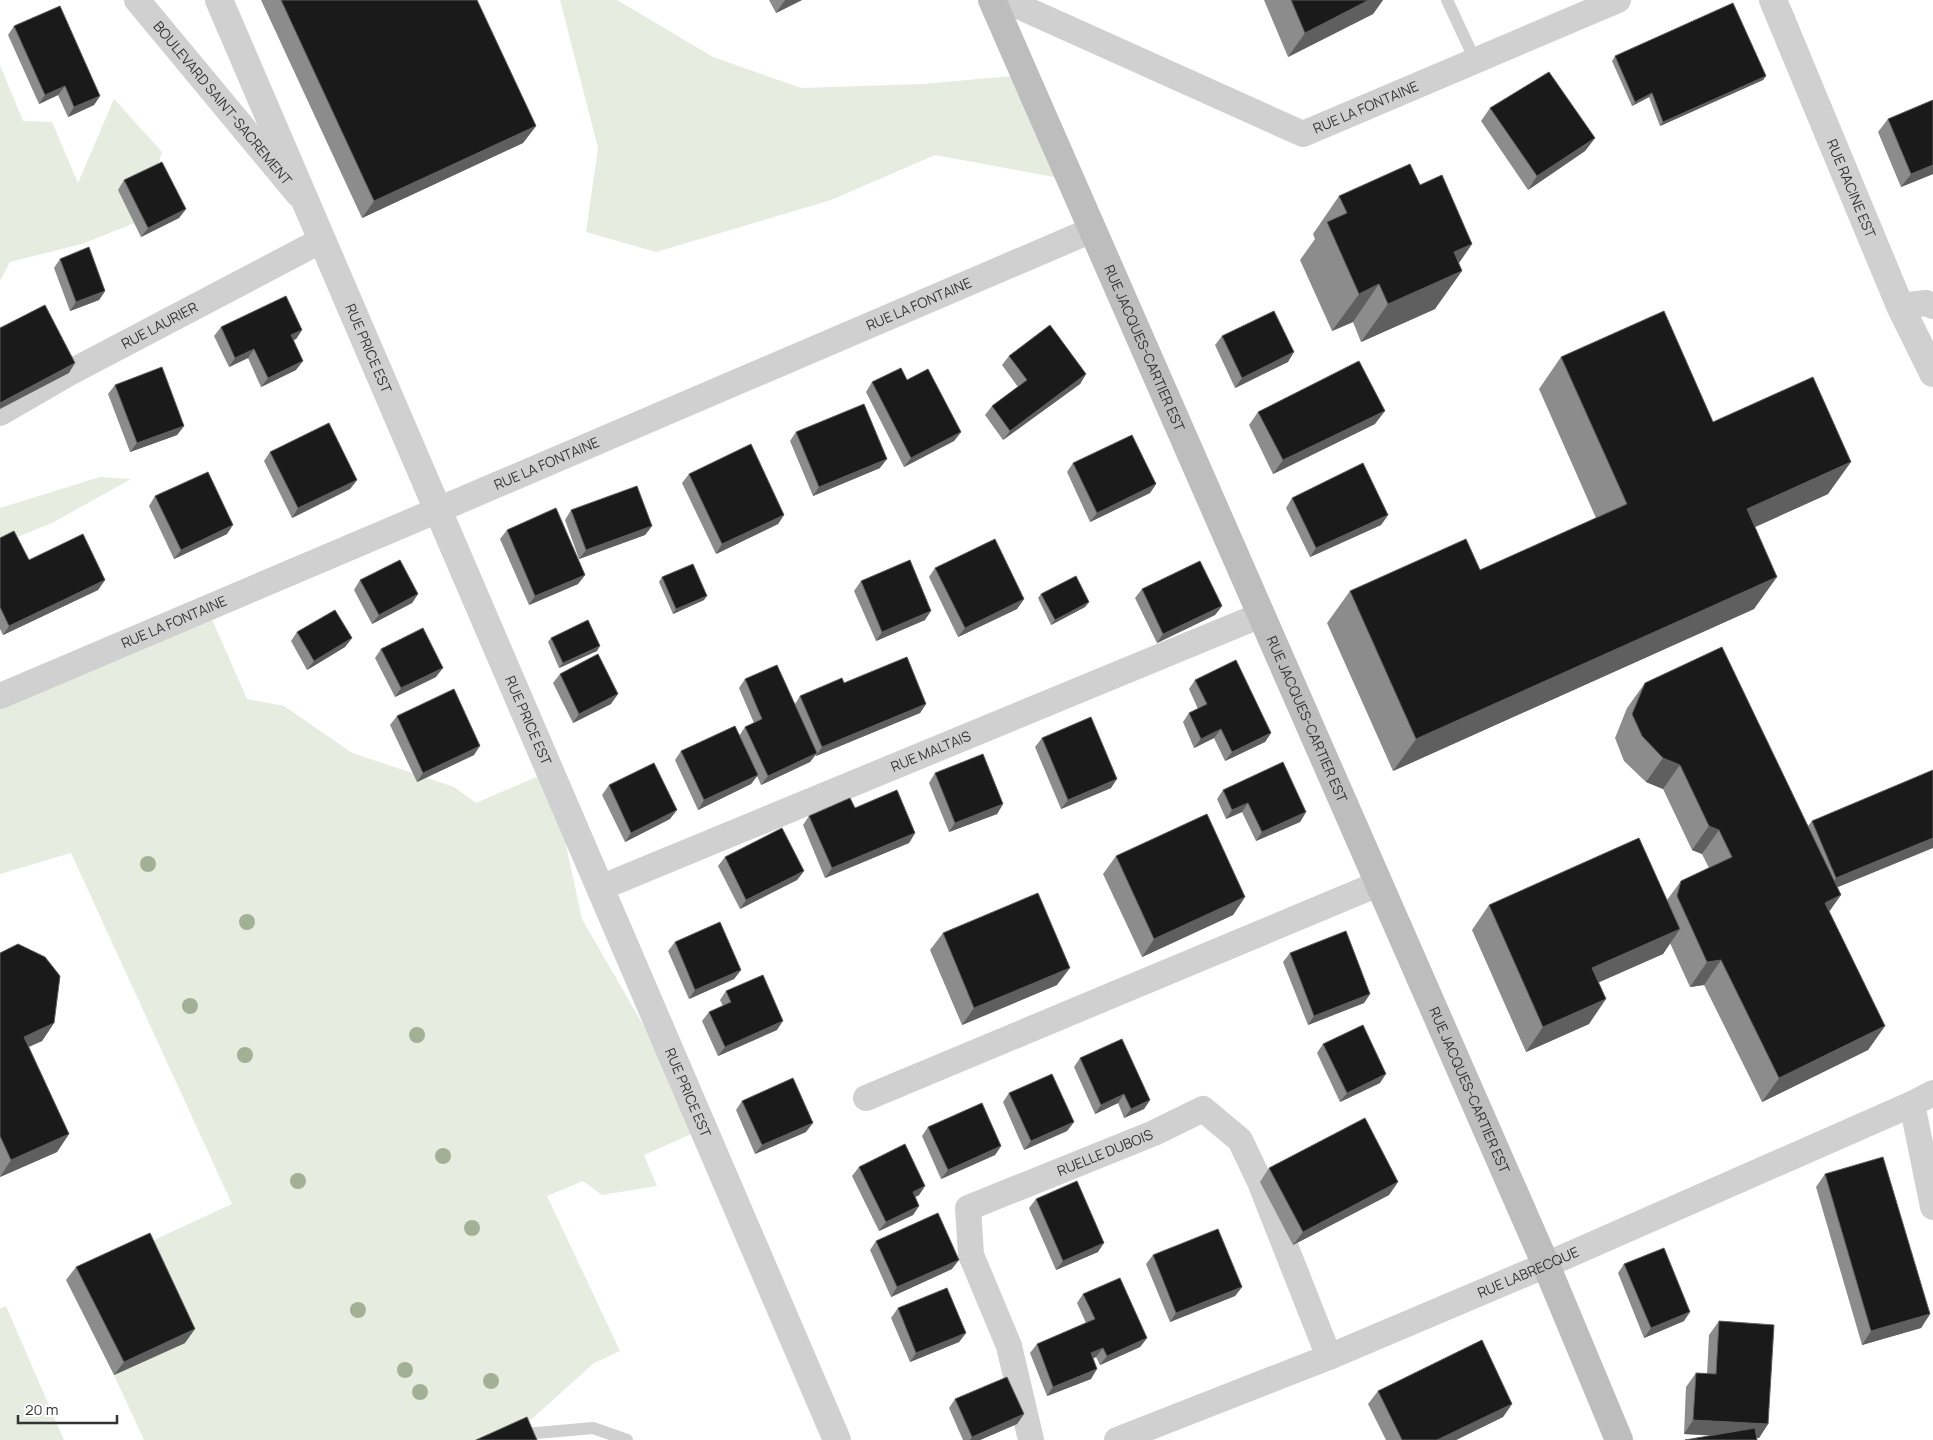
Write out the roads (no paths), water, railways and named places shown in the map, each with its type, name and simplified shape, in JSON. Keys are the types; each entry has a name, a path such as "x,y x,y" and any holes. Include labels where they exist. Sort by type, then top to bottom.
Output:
{"main road":[{"name":"RUE JACQUES-CARTIER EST","path":"992,0 1546,1265 1618,1440"}],"street":[{"name":"BOULEVARD SAINT-SACREMENT","path":"137,0 308,206"},
{"name":"RUE PRICE EST","path":"219,0 837,1440"},
{"name":"RUE LA FONTAINE","path":"1005,0 1303,134 1618,0"},
{"name":"RUE RACINE EST","path":"1773,0 1900,306 1933,373"},
{"name":"RUE LA FONTAINE","path":"0,696 1092,230"},
{"name":"RUE LAURIER","path":"0,413 69,373 322,240"},
{"path":"1900,306 1926,304 1933,306"},
{"name":"RUE MALTAIS","path":"600,888 1261,616"},
{"path":"866,1098 1378,884"},
{"path":"1922,1098 1933,1207"},
{"name":"RUE LABRECQUE","path":"1117,1440 1329,1356 1546,1265 1922,1098"},
{"name":"RUELLE DUBOIS","path":"1031,1440 1009,1346 971,1255 968,1208 1154,1133 1203,1109 1240,1140 1260,1182 1329,1356"}],"lane":[{"path":"1447,0 1476,60"},
{"path":"503,1440 514,1435 593,1428 627,1440"}]}
